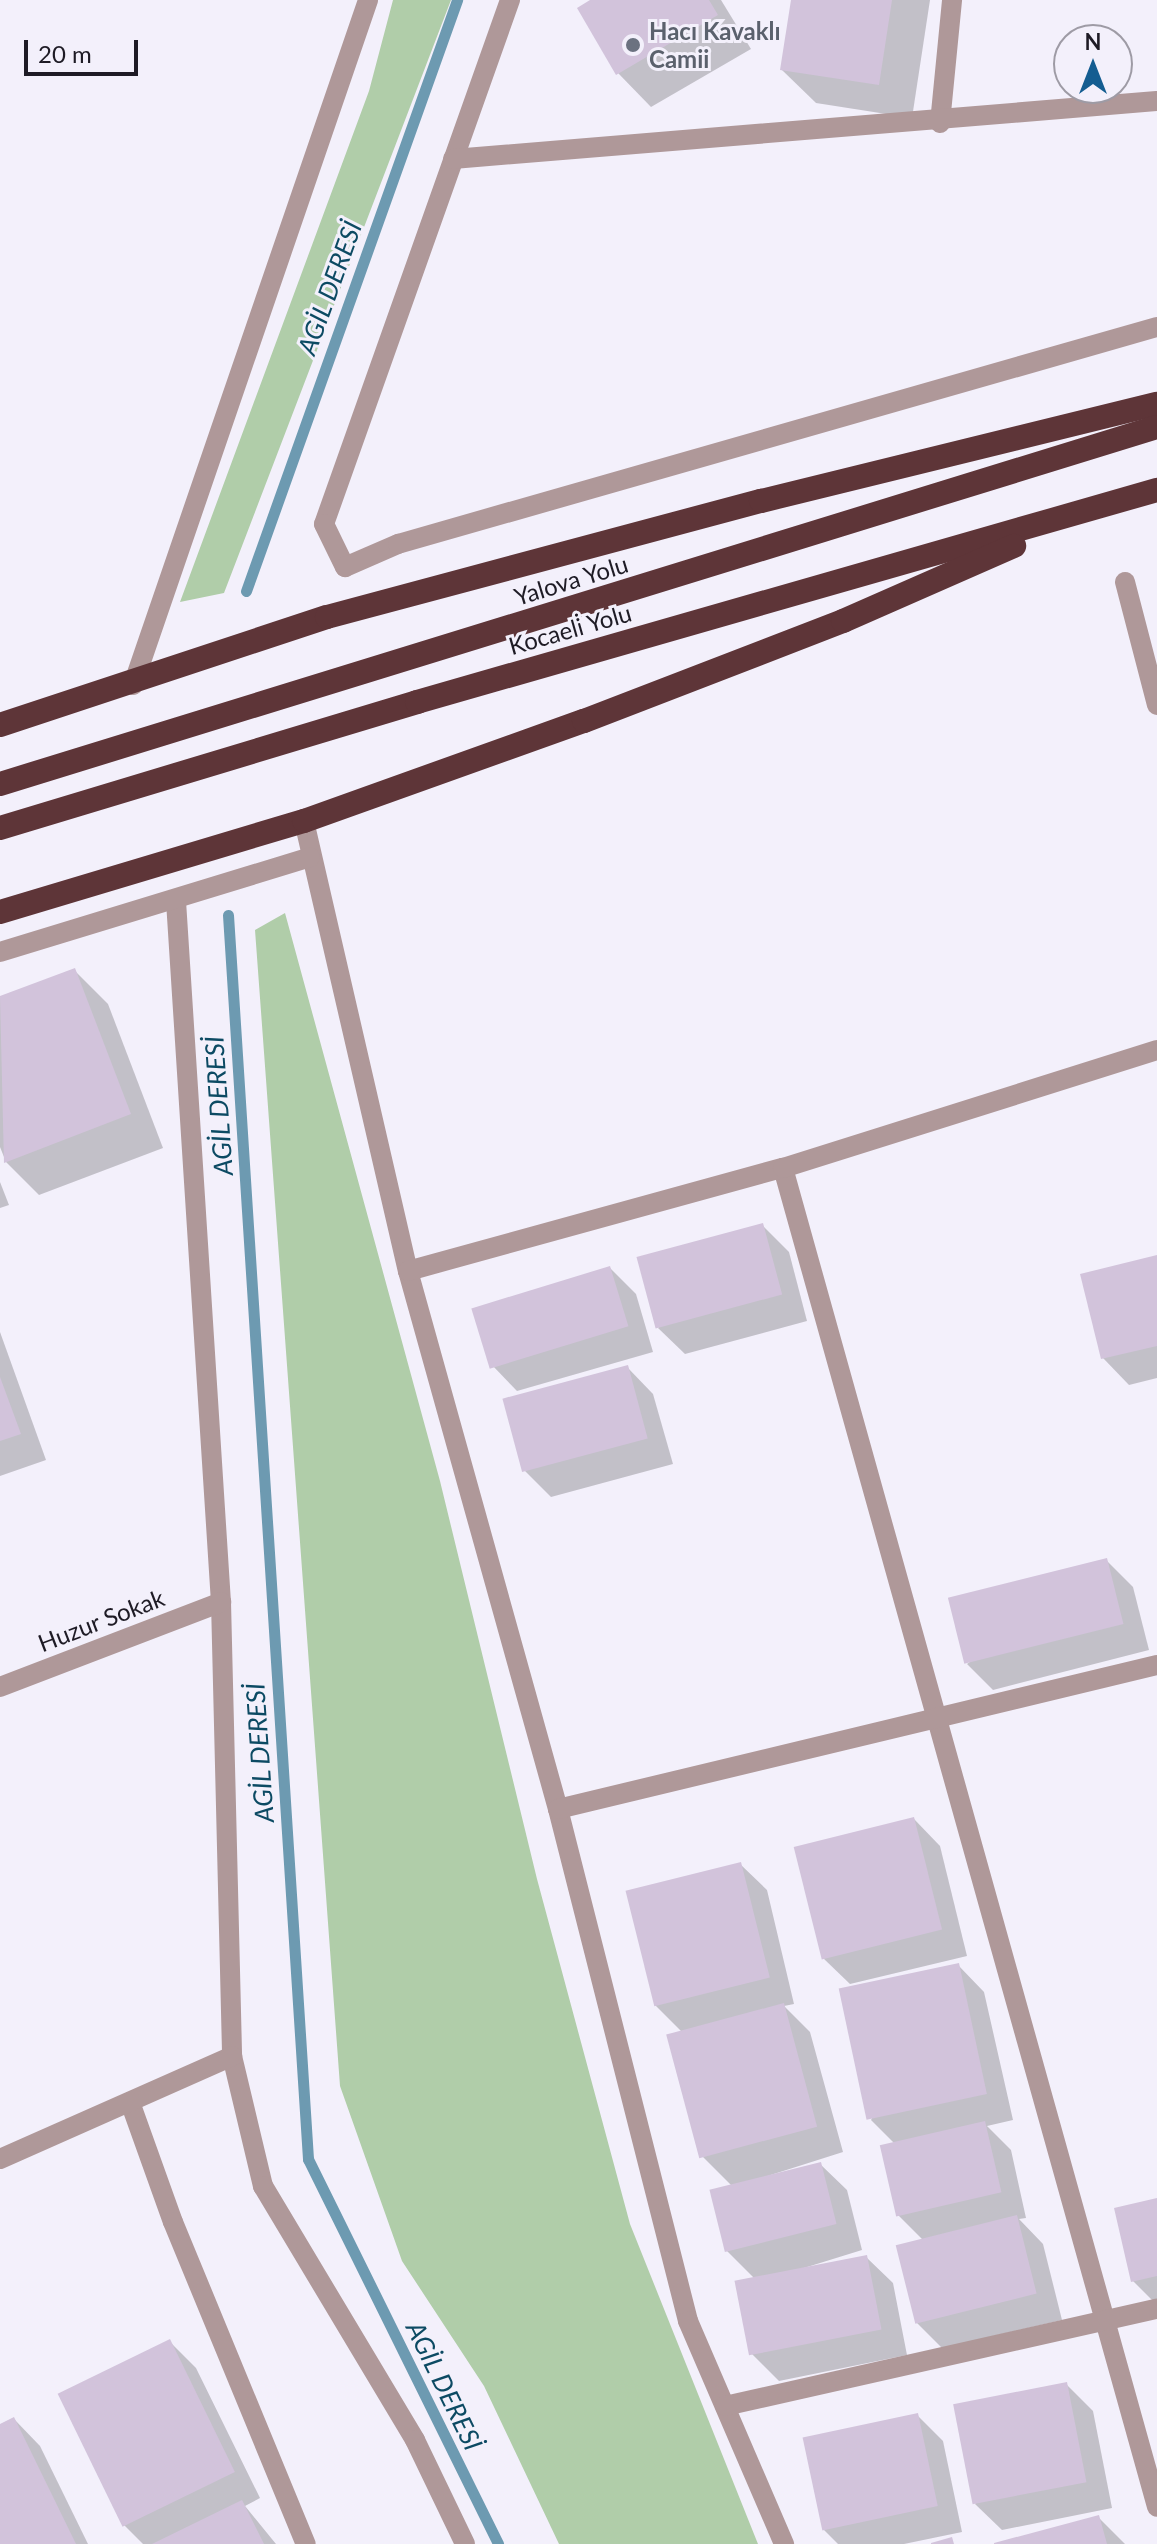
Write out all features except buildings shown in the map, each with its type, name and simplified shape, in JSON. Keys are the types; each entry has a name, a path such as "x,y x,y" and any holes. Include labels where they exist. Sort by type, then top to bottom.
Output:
{"highway":[{"path":"0,725 133,685 327,617 761,501 1157,404"},
{"name":"Yalova Yolu","path":"0,784 1157,427"},
{"name":"Kocaeli̇ Yolu","path":"0,828 417,702 1157,490"},
{"path":"0,912 304,821 570,727 843,621 1108,505"}],"street":[{"path":"133,685 368,0"},
{"path":"510,0 324,524 345,567 398,544 1157,327"},
{"path":"940,123 952,0"},
{"path":"453,159 940,123 1157,101"},
{"path":"1125,582 1157,705"},
{"path":"304,821 408,1271 558,1809 688,2321 784,2544"},
{"path":"0,952 176,901 310,857"},
{"path":"176,901 221,1602 232,2056 263,2186 415,2440 465,2544"},
{"path":"408,1271 783,1168 1157,1050"},
{"path":"783,1168 1157,2507"},
{"name":"Huzur Sokak","path":"0,1687 221,1602"},
{"path":"558,1809 1157,1665"},
{"path":"0,2159 232,2056"},
{"path":"130,2102 173,2222 306,2544"},
{"path":"725,2406 1157,2309"}],"green space":[{"path":"393,0 451,0 224,593 180,602 369,91"},
{"path":"285,913 440,1481 537,1879 630,2224 758,2544 559,2544 484,2386 402,2261 340,2086 255,930"}],"waterway":[{"name":"AGİL DERESİ","path":"246,591 457,0"},
{"name":"AGİL DERESİ","path":"228,915 308,2159 498,2544"}],"place":[{"name":"Hacı Kavaklı Camii","path":"633,45"}]}
